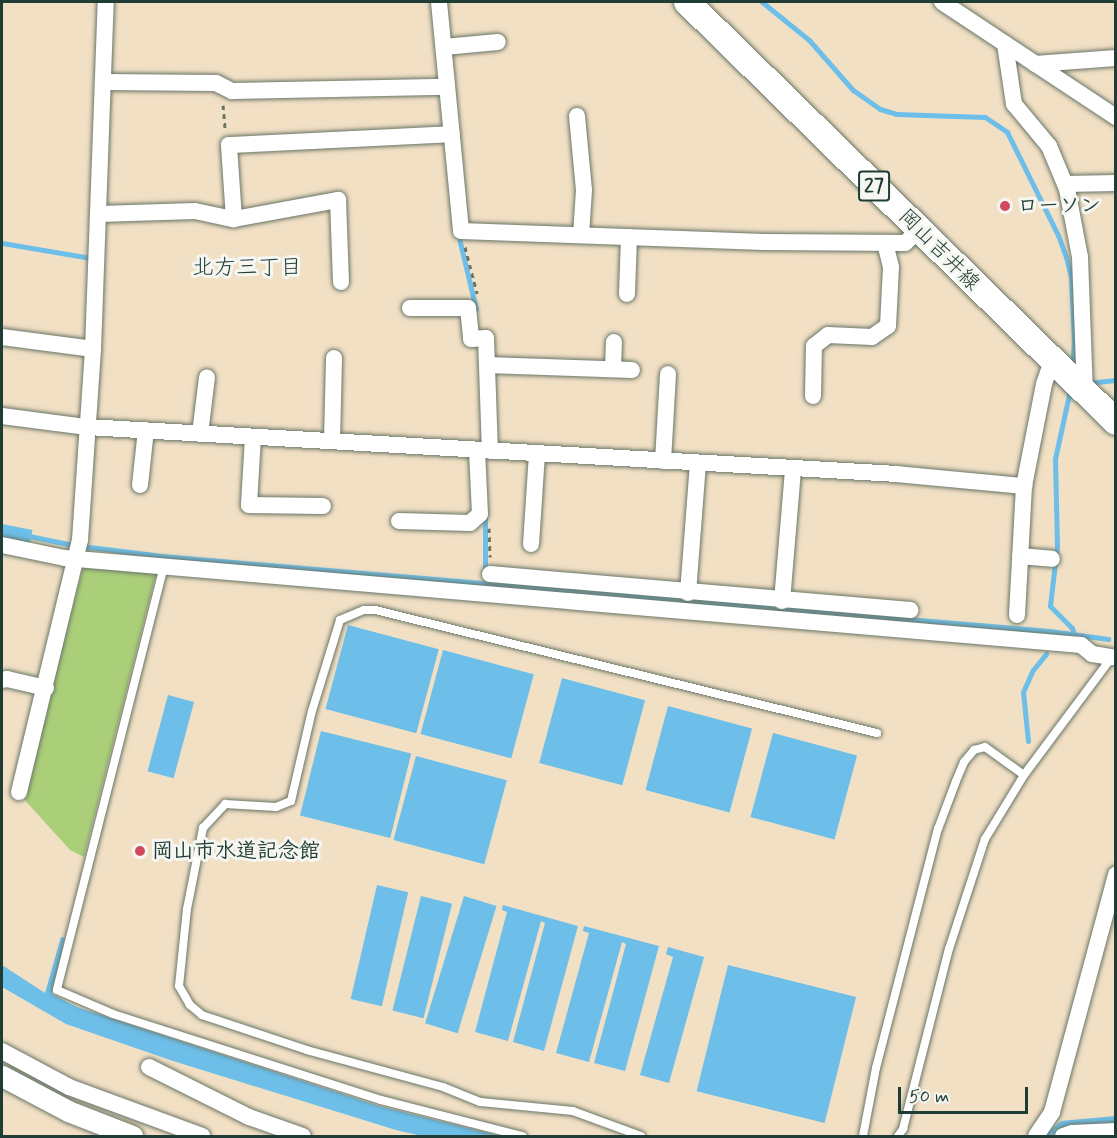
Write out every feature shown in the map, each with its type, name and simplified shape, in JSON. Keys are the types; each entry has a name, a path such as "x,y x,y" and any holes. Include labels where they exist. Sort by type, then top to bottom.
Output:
{"main road":[{"name":"岡山吉井線","path":"687,2 1116,422"}],"street":[{"path":"19,792 79,550 82,427 99,214 106,2"},
{"path":"439,2 444,47 443,87 461,231 905,243 919,230"},
{"path":"942,2 1116,117"},
{"path":"444,47 498,42"},
{"path":"1005,44 1014,104 1049,146 1065,183 1080,257 1075,380 1044,384 1024,486 1017,615"},
{"path":"1035,64 1046,61 1116,57"},
{"path":"103,82 216,83 232,92 443,87"},
{"path":"577,116 584,190 581,236"},
{"path":"234,219 229,145 448,134"},
{"path":"1065,183 1116,183"},
{"path":"99,214 195,212 234,219 338,200 341,282"},
{"path":"627,294 629,237"},
{"path":"813,396 814,346 828,334 872,337 888,326 891,267 885,243"},
{"path":"399,521 470,523 480,514 487,365 486,338 471,339 468,308 410,308"},
{"path":"2,337 88,348"},
{"path":"613,369 614,342"},
{"path":"332,441 334,358"},
{"path":"487,365 632,370"},
{"path":"663,461 668,374"},
{"path":"200,434 207,377"},
{"path":"2,416 82,427 793,468 1024,486"},
{"path":"140,485 146,430"},
{"path":"253,437 249,505 323,506"},
{"path":"531,544 537,454"},
{"path":"688,592 698,463"},
{"path":"782,601 793,468"},
{"path":"2,545 79,550 164,566 534,588 688,592 910,610"},
{"path":"1020,556 1052,559"},
{"path":"490,574 534,588 686,613 1081,645 1092,654 1114,655"},
{"path":"2,680 7,679 46,688"},
{"path":"1036,1137 1050,1115 1116,874"},
{"path":"2,1051 69,1087 202,1137"},
{"path":"149,1067 249,1118 303,1137"},
{"path":"2,1076 68,1111 132,1137"},
{"path":"1050,1115 1062,1137 1071,1133 1116,1131"}],"lane":[{"path":"164,566 57,990 113,1014 381,1100 522,1137"},
{"path":"641,1137 573,1111 480,1101 444,1088 307,1050 202,1015 190,1005 179,986 187,909 203,828 225,804 276,807 291,801 312,711 340,620 364,610 375,610 877,733"},
{"path":"898,1137 903,1129 949,949 985,839 1024,775 1114,655"},
{"path":"862,1137 876,1068 938,829 964,762 974,750 985,747 1024,775"}],"path":[{"path":"222,87 225,136 229,145"},
{"path":"461,231 478,298"}],"green space":[{"path":"88,566 156,574 84,857 70,850 22,797 83,568"}],"water":[{"path":"2,524 32,530 30,543 2,537"},
{"path":"348,625 439,649 416,733 325,709"},
{"path":"443,650 534,674 511,758 420,734"},
{"path":"562,678 645,700 622,785 539,763"},
{"path":"168,695 194,702 174,778 148,771"},
{"path":"668,706 752,729 730,813 645,790"},
{"path":"321,731 411,753 390,838 300,815"},
{"path":"773,733 857,756 835,840 750,817"},
{"path":"416,756 507,780 484,864 393,840"},
{"path":"377,885 408,892 382,1006 351,999"},
{"path":"421,896 452,904 424,1018 392,1010"},
{"path":"464,896 497,906 458,1033 425,1023"},
{"path":"503,905 578,926 544,1051 513,1042 545,923 541,921 508,1041 475,1032 507,912 502,910"},
{"path":"584,926 659,946 625,1071 594,1063 626,944 622,942 589,1062 556,1053 589,933 583,931"},
{"path":"61,937 65,938 52,994 77,1007 379,1106 500,1136 422,1136 396,1130 173,1061 66,1024 2,987 2,965 45,993"},
{"path":"668,947 704,957 669,1083 640,1075 673,957 666,954"},
{"path":"728,965 856,997 825,1123 697,1091"},
{"path":"1115,1116 1115,1127 1043,1136 1061,1121"}],"waterway":[{"path":"762,2 809,40 853,90 880,109 896,114 985,117 1007,132 1058,235 1066,257 1071,277 1074,341 1072,368"},
{"path":"458,234 476,309"},
{"path":"2,243 91,258 91,262"},
{"path":"1087,383 1116,380"},
{"path":"1070,390 1055,459 1057,546 1050,606 1072,628 1074,634"},
{"path":"485,516 485,573"},
{"path":"24,535 73,545 162,556 1049,631 1108,639"},
{"path":"1028,741 1023,692 1033,670 1046,654"}],"place":[{"name":"ローソン","path":"1005,206"},
{"name":"岡山市水道記念館","path":"140,851"}],"district":[{"name":"北方三丁目","path":"247,269"}]}
